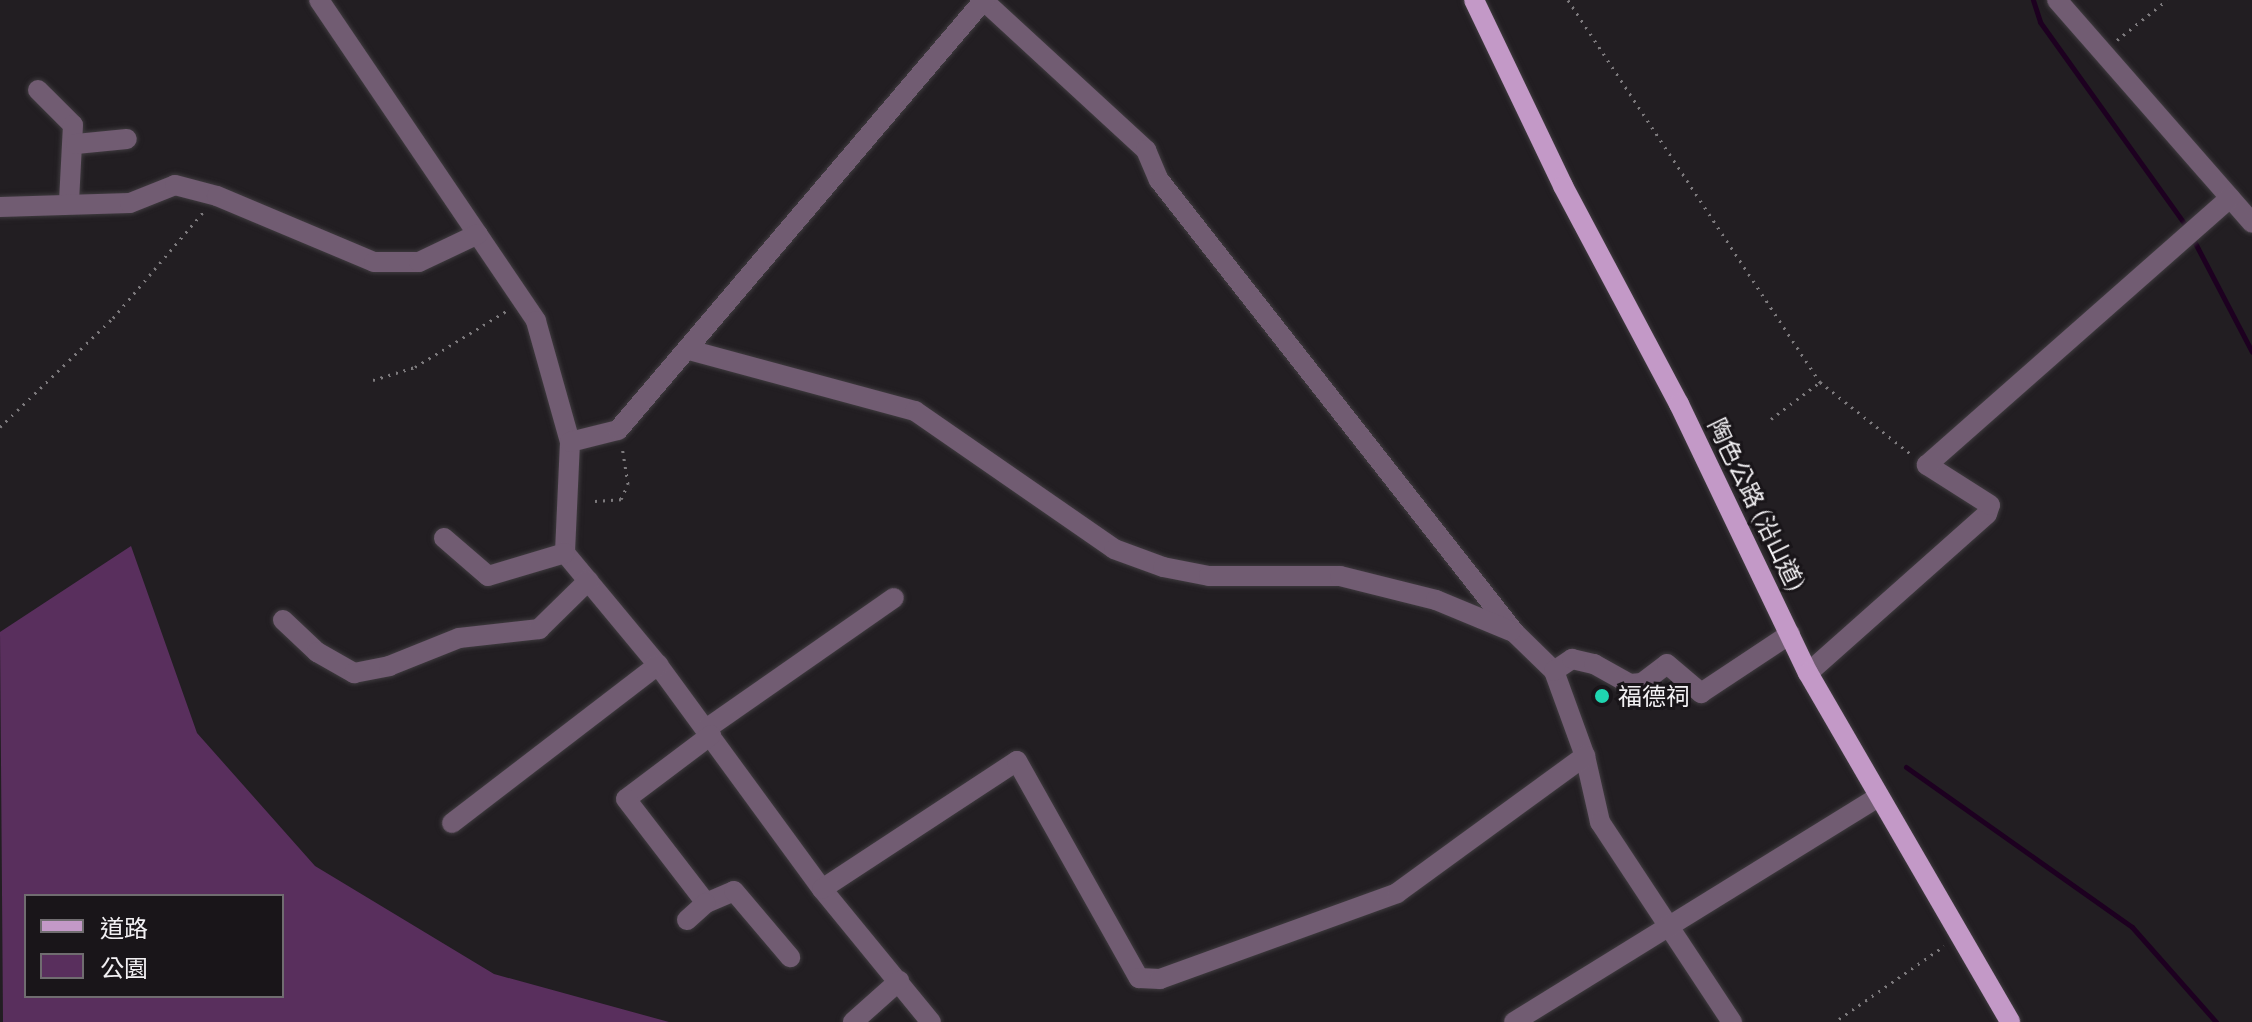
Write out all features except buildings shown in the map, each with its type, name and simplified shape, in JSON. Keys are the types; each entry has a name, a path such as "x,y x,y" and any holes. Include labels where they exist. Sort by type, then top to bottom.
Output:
{"main road":[{"name":"陶色公路 (沿山道)","path":"1474,0 1808,673 2010,1022"}],"street":[{"path":"319,0 536,321 570,442 565,553 658,665 822,889 931,1022"},
{"path":"570,442 618,430 984,0 1146,150 1159,180 1515,633 1554,671 1585,756 1600,822 1732,1022"},
{"path":"2057,0 2252,223"},
{"path":"38,90 73,125 76,144 69,202"},
{"path":"76,144 127,139"},
{"path":"0,207 69,202 130,203 175,185 217,196 374,262 419,262 478,234"},
{"path":"1808,673 1987,514 1990,505 1927,465 2230,198"},
{"path":"689,350 915,411 1114,549 1163,567 1209,576 1340,576 1436,600 1515,633"},
{"path":"444,538 488,576 565,553"},
{"path":"283,620 317,652 354,673 389,666 459,638 539,629 588,581"},
{"path":"706,903 626,799 708,732 894,598"},
{"path":"1554,671 1572,659 1594,664 1630,684 1642,683 1667,664 1701,693 1790,634"},
{"path":"452,823 658,665"},
{"path":"822,889 1017,761 1139,978 1160,979 1397,893 1585,756"},
{"path":"1514,1022 1879,797"},
{"path":"687,920 706,903 734,891 790,957"},
{"path":"853,1022 899,981"}],"path":[{"path":"1568,0 1820,382 1927,465"},
{"path":"2103,51 2167,0"},
{"path":"0,427 113,318 217,196"},
{"path":"373,380 415,367 523,301"},
{"path":"1771,419 1820,382"},
{"path":"595,501 621,499 628,484 618,430"},
{"path":"1839,1019 1960,936"}],"green space":[{"path":"131,546 197,733 315,866 494,974 669,1022 3,1022 0,632"}],"waterway":[{"path":"2033,0 2040,22 2189,230"},
{"path":"2193,239 2252,352"},
{"path":"1906,767 2132,927 2216,1022"}],"place":[{"name":"福德祠","path":"1602,696"}]}
